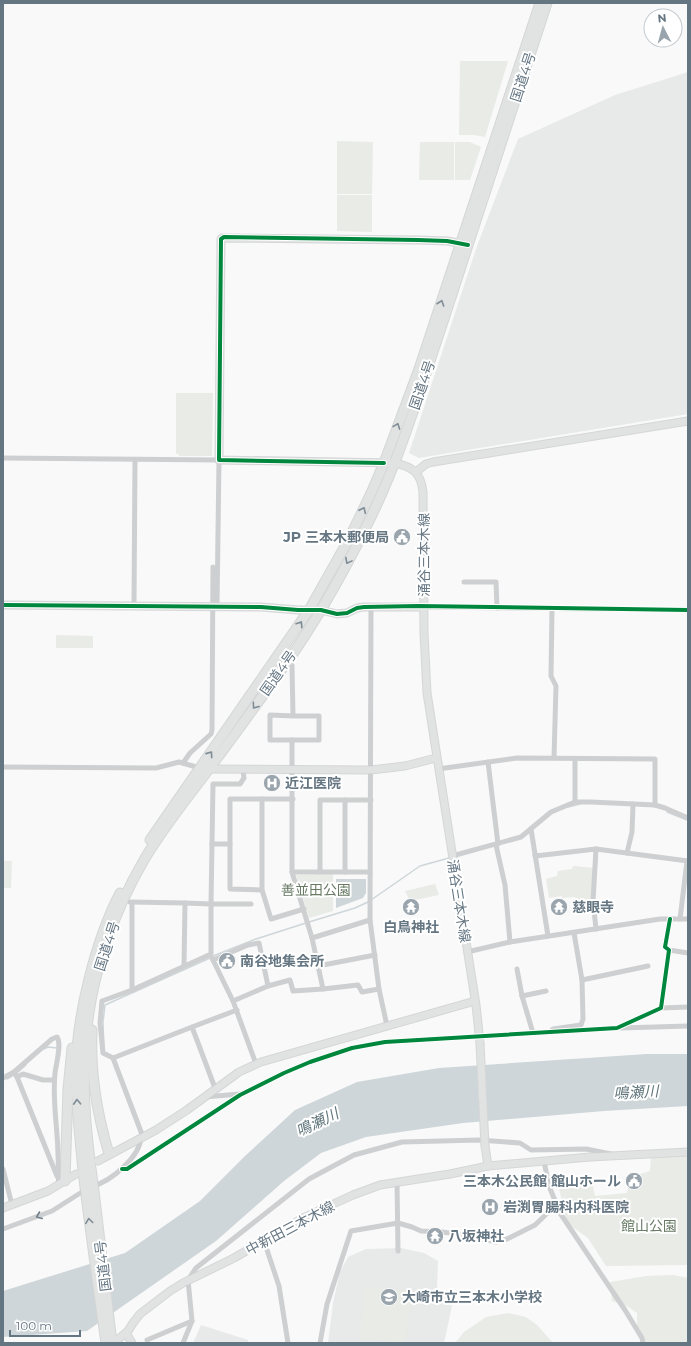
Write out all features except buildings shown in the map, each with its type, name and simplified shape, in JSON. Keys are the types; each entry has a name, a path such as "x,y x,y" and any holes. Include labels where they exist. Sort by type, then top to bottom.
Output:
{"highway":[{"name":"国道4号","path":"113,1343 76,1102 78,1036 84,1002 100,941 117,899 157,828 288,661 321,610 363,534 395,463 540,3"},
{"name":"国道4号","path":"106,1343 90,1191 84,1074 86,1037 93,995 106,944 128,901 144,860 309,610 349,539 384,463 464,244 547,3"},
{"path":"61,1181 70,1061 80,1002 92,970"},
{"path":"93,995 91,1062 99,1112 109,1154"}],"main road":[{"path":"464,244 448,241 418,240 220,239 219,460 395,463 403,465 416,472 426,464 433,462 688,421"},
{"name":"涌谷三本木線","path":"416,472 422,481 423,492 426,676 436,758 480,1040 485,1146 488,1166"},
{"path":"3,605 134,605 215,607 321,610 337,614 343,614 357,608 424,607"},
{"path":"204,769 371,770 405,766 436,758"},
{"path":"98,1161 142,1138 170,1121 239,1072 256,1064 475,1002"},
{"path":"488,1166 688,1152"},
{"name":"中新田三本木線","path":"113,1343 126,1333 140,1314 170,1291 188,1280 234,1258 305,1217 353,1195 380,1185 450,1174 488,1166"},
{"path":"3,1208 48,1191 61,1181 76,1174"},
{"path":"126,1333 132,1343"}],"street":[{"path":"3,458 219,460 212,730 211,734 190,753 183,763"},
{"path":"134,605 135,460"},
{"path":"213,567 215,607"},
{"path":"464,582 496,582 497,608"},
{"path":"372,607 370,920 379,989 388,1026"},
{"path":"424,607 688,610"},
{"path":"552,609 551,676 556,686 554,758"},
{"path":"288,661 292,665 293,716"},
{"path":"270,715 293,716 319,716 319,740 270,740 270,715"},
{"path":"292,740 292,872 312,938 323,989"},
{"path":"438,769 517,758 655,759 655,805"},
{"path":"575,759 575,802"},
{"path":"488,762 497,845 505,885 510,942"},
{"path":"3,767 156,768 174,763 183,763 204,769"},
{"path":"244,770 244,778 240,784 213,784 211,904 212,957 237,1010 256,1064"},
{"path":"262,890 230,889 230,799 293,799"},
{"path":"262,799 262,890 271,919 304,909"},
{"path":"320,872 320,800 371,800"},
{"path":"345,800 345,872"},
{"path":"452,856 521,838 551,812 575,802 655,805 688,818"},
{"path":"627,853 632,832 633,805"},
{"path":"530,829 548,936"},
{"path":"212,844 230,844"},
{"path":"535,856 596,849 688,861 680,919"},
{"path":"596,849 593,901 596,929"},
{"path":"292,872 370,872"},
{"path":"132,990 128,901 251,904"},
{"path":"184,966 185,903"},
{"path":"467,952 510,942 660,919 688,919"},
{"path":"670,919 665,947 669,950 688,953"},
{"path":"312,938 370,920"},
{"path":"548,1032 554,1029 581,1025 583,1018 582,980 574,933"},
{"path":"103,1053 100,1023 102,1001 132,990 184,966 248,945 259,943 268,986"},
{"path":"661,1008 669,950"},
{"path":"318,966 375,954"},
{"path":"582,980 648,966"},
{"path":"517,969 522,996 533,1033"},
{"path":"233,1001 268,986 290,980 293,991 358,985 362,992 379,989"},
{"path":"522,996 546,991"},
{"path":"617,1028 661,1008 688,1007"},
{"path":"113,1058 237,1010"},
{"path":"122,1169 127,1169 242,1094 310,1062 352,1048 385,1042 480,1040 533,1033 617,1028 688,1026"},
{"path":"192,1027 215,1088"},
{"path":"16,1074 55,1037 59,1039 62,1050 54,1080 54,1102 61,1181"},
{"path":"3,1230 52,1210 90,1191 122,1169 140,1144 142,1138 113,1058 103,1053 95,1053"},
{"path":"16,1074 61,1181"},
{"path":"3,1078 16,1074 23,1074 43,1080 54,1080"},
{"path":"205,1097 242,1094"},
{"path":"183,1343 192,1321 188,1280 196,1268 309,1179 354,1156 402,1142 479,1140 520,1144 531,1150 586,1149 620,1156"},
{"path":"544,1161 549,1186 560,1213 625,1310 642,1338 643,1343"},
{"path":"3,1169 12,1205"},
{"path":"397,1182 398,1251"},
{"path":"320,1343 327,1304 351,1231 398,1223 422,1231 450,1233 496,1242 507,1239 535,1225 557,1204"},
{"path":"264,1241 279,1286 288,1343"},
{"path":"146,1340 192,1321"}],"shaded area":[{"path":"688,72 688,414 419,458 409,453 477,246 518,139 615,95"},
{"name":"大崎市立三本木小学校","path":"401,1248 424,1253 438,1261 437,1290 452,1306 444,1343 328,1343 333,1303 340,1272 348,1257 366,1249"},
{"path":"201,1325 248,1340 248,1343 193,1343"}],"green space":[{"path":"460,61 508,61 485,137 459,135"},
{"path":"337,141 373,142 372,194 337,194"},
{"path":"420,142 454,142 454,180 419,180"},
{"path":"455,142 470,142 481,147 470,180 455,180"},
{"path":"337,195 372,195 372,232 337,231"},
{"path":"176,393 213,393 212,456 179,456 179,454 176,454"},
{"path":"56,635 93,636 93,648 56,648"},
{"path":"3,861 12,861 11,888 3,888"},
{"path":"573,866 594,868 592,911 578,913 575,897 562,898 562,896 549,898 546,879 557,876 558,871 572,869"},
{"name":"善並田公園","path":"333,874 333,911 309,918 296,875"},
{"path":"435,884 439,895 410,901 405,891"},
{"name":"館山公園","path":"688,1152 688,1265 606,1266 588,1238 567,1223 559,1188 592,1182 595,1196 627,1193 631,1177 650,1171 651,1154"},
{"path":"673,1275 688,1278 688,1343 642,1343 637,1334 637,1313 627,1306 612,1301 610,1282 646,1276"},
{"path":"364,1286 411,1291 406,1343 360,1339"},
{"path":"508,1313 526,1317 537,1325 553,1343 455,1343 464,1332 486,1317"}],"water":[{"path":"336,879 366,879 366,893 363,898 336,908"},
{"name":"鳴瀬川","path":"647,1054 688,1054 688,1106 604,1111 463,1123 366,1137 321,1153 284,1181 216,1241 87,1331 3,1337 3,1291 125,1253 200,1201 245,1156 295,1110 357,1082 439,1068"}],"waterway":[{"path":"568,807 580,804"},
{"path":"667,812 687,820"},
{"path":"371,900 420,866 449,858"},
{"path":"309,922 355,908 368,902"},
{"path":"213,956 256,939 306,923"},
{"path":"104,1048 103,1022 105,1005 210,958"},
{"path":"44,1049 48,1047 57,1048"},
{"path":"17,1073 26,1065"},
{"path":"7,1079 14,1075"}],"cycle path":[{"path":"384,463 219,460 221,239 224,237 418,240 447,241 468,245"},
{"path":"3,605 261,607 321,610 337,614 347,613 357,608 364,607 418,606 688,610"},
{"path":"122,1169 127,1169 240,1095 310,1062 352,1048 385,1042 617,1028 661,1008 669,950 665,947 670,919"}],"place":[{"name":"JP 三本木郵便局","path":"402,537"},
{"name":"近江医院","path":"272,783"},
{"name":"白鳥神社","path":"411,907"},
{"name":"慈眼寺","path":"559,907"},
{"name":"南谷地集会所","path":"227,961"},
{"name":"三本木公民館 館山ホール","path":"634,1181"},
{"name":"岩渕胃腸科内科医院","path":"490,1207"},
{"name":"八坂神社","path":"435,1236"},
{"name":"大崎市立三本木小学校","path":"389,1297"}]}
